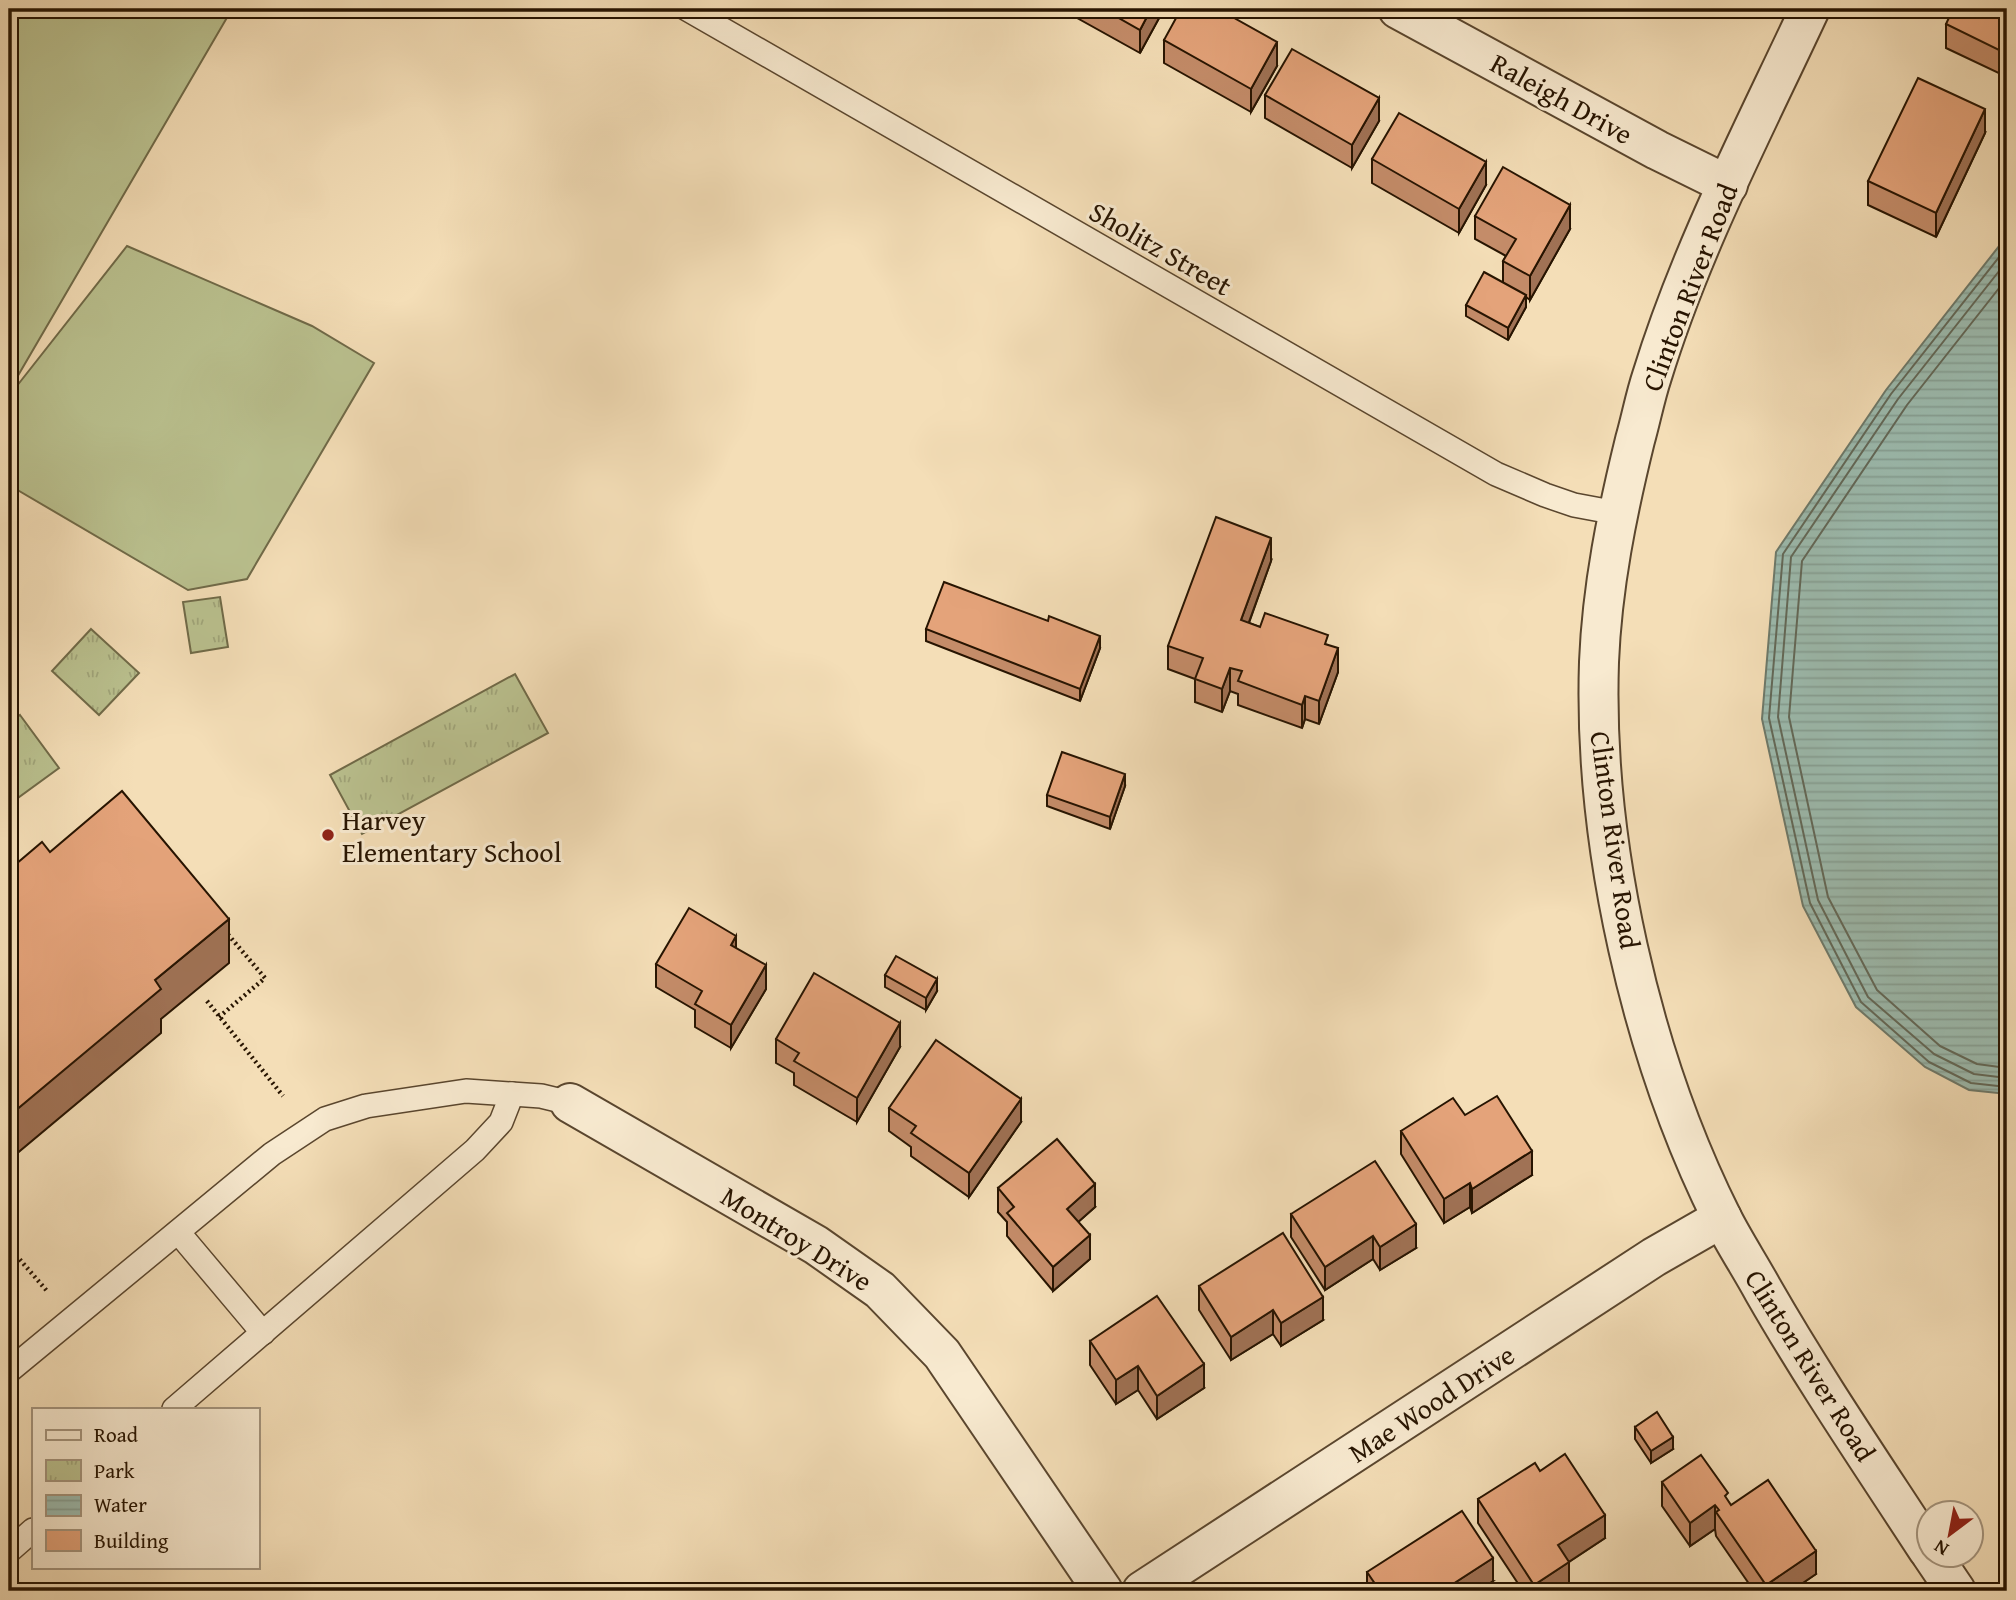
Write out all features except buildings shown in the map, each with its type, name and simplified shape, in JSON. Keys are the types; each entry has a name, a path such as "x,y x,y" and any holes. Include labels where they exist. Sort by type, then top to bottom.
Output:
{"street":[{"name":"Raleigh Drive","path":"1398,9 1657,150 1728,184"},
{"name":"Clinton River Road","path":"1810,9 1689,272 1651,376 1617,513 1602,615 1599,660 1600,768 1623,925 1649,1032 1686,1136 1722,1218 1808,1369 1914,1529"},
{"name":"Montroy Drive","path":"570,1103 816,1245 880,1290 942,1354 1103,1591"},
{"name":"Mae Wood Drive","path":"1142,1591 1654,1257 1722,1218"},
{"path":"1940,1568 1956,1591"}],"lane":[{"name":"Sholitz Street","path":"687,9 1496,474 1574,505 1617,513"},
{"path":"9,1371 272,1154 324,1119 366,1106 467,1091 541,1096 570,1103"},
{"path":"175,1408 475,1150 501,1122 512,1094"},
{"path":"178,1232 263,1333"},
{"path":"9,1551 32,1531"}],"path":[{"path":"219,1017 265,978 223,928"},
{"path":"206,1001 283,1096"},
{"path":"9,1247 47,1292"}],"green space":[{"path":"9,9 232,9 9,391"},
{"path":"127,246 312,326 374,363 247,579 188,590 9,485 9,396"},
{"path":"220,597 228,647 191,653 183,602"},
{"path":"91,629 139,673 99,715 52,671"},
{"path":"515,674 548,733 362,834 330,775"},
{"path":"20,715 59,768 15,800 9,791 9,723"}],"water":[{"path":"2007,236 2007,1094 1969,1090 1925,1067 1856,1007 1803,906 1762,719 1776,552 1886,390"}],"place":[{"name":"Harvey Elementary School","path":"328,835"}]}
